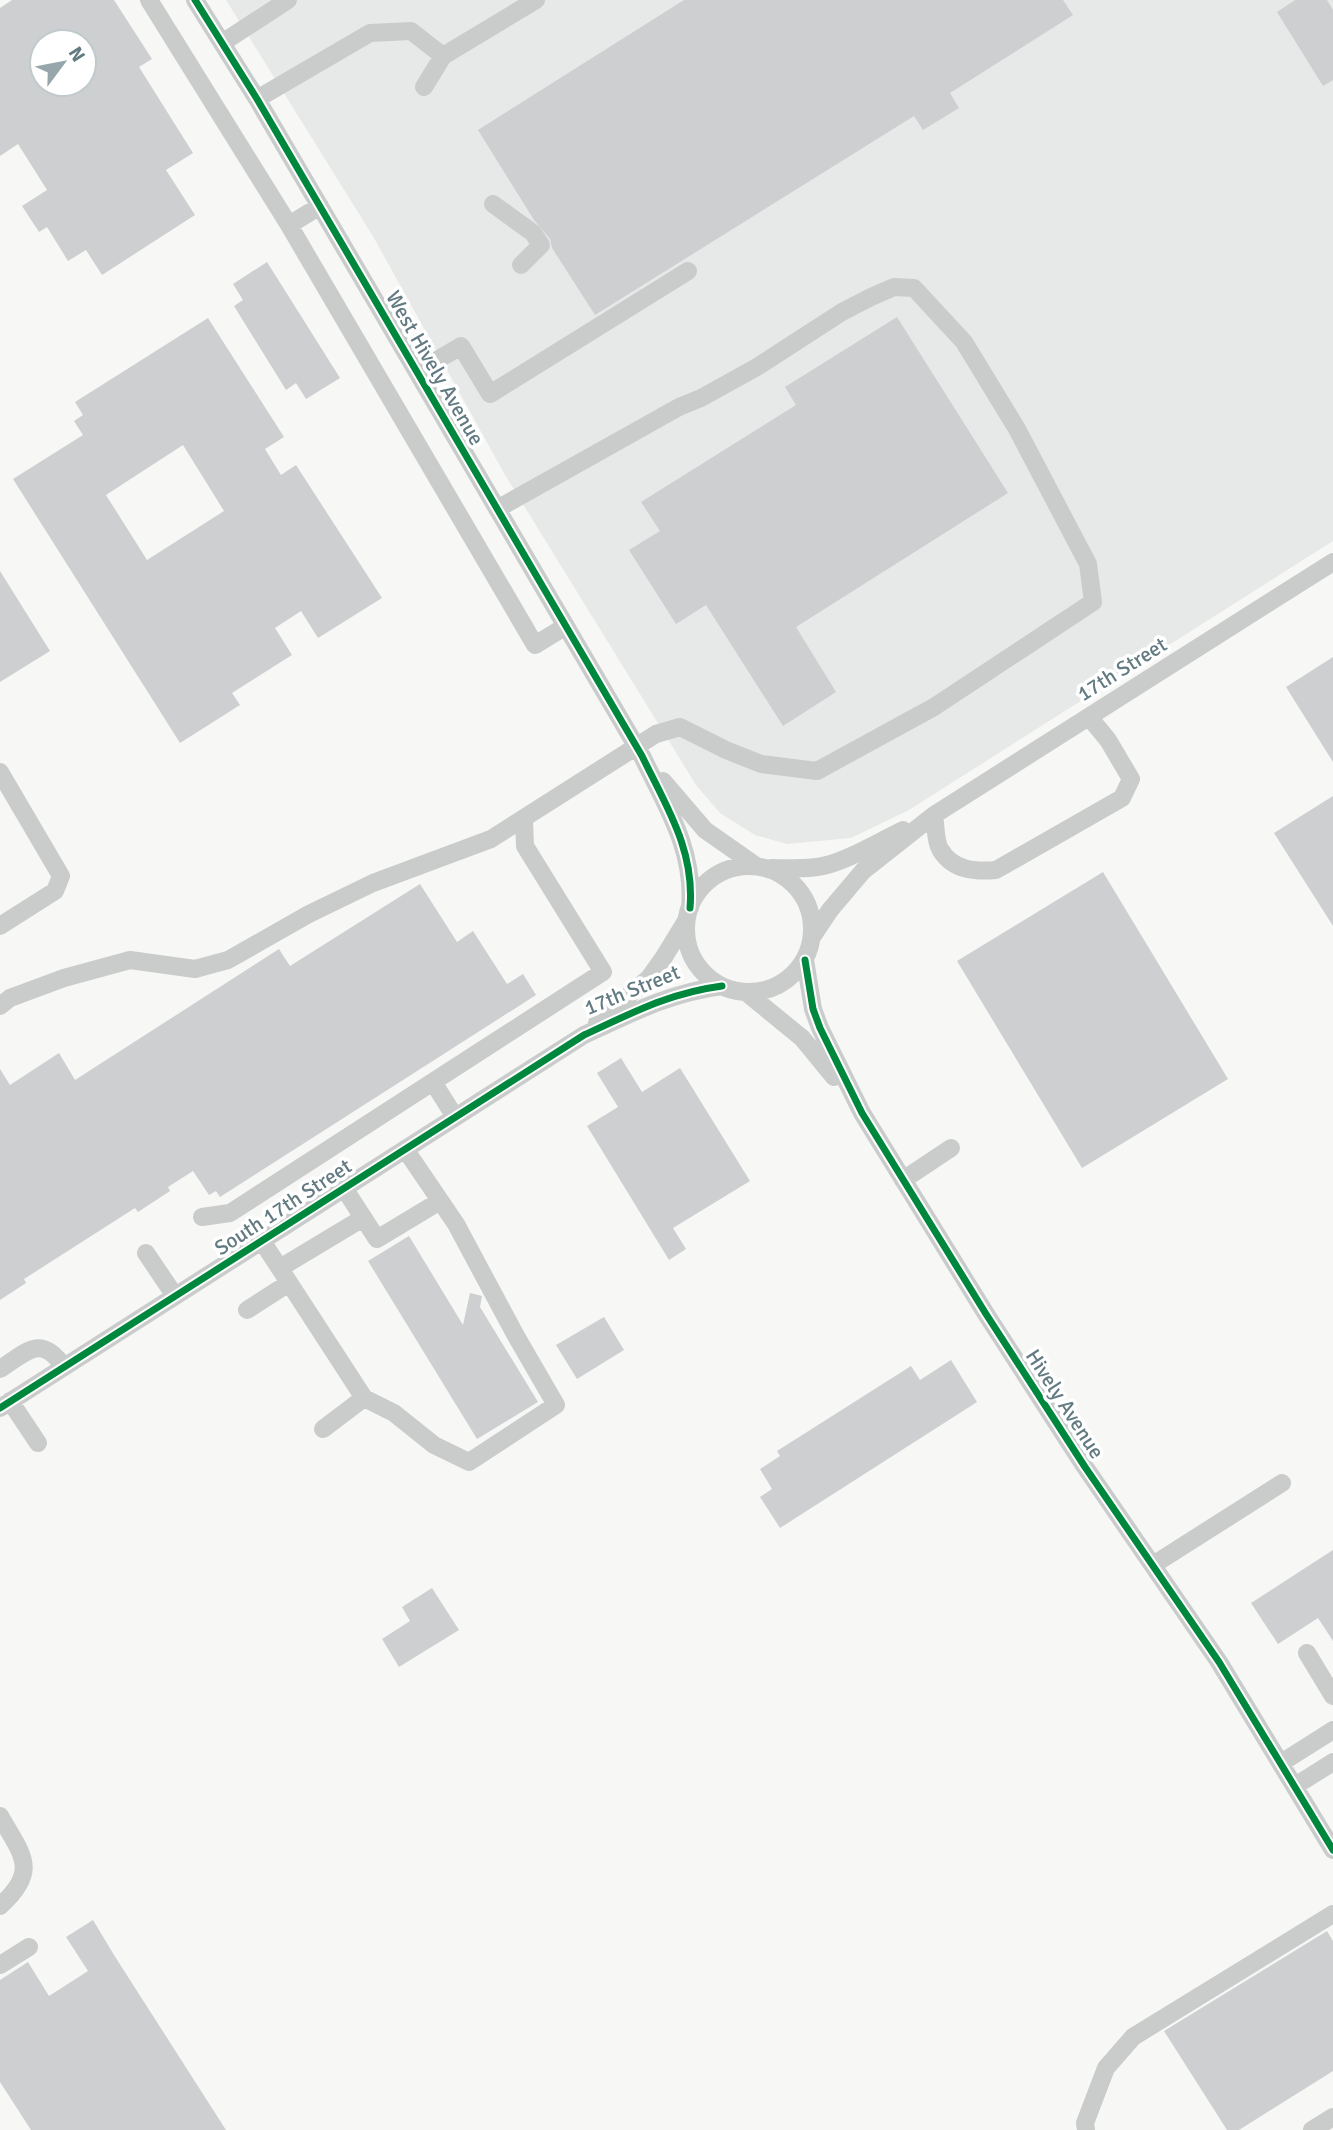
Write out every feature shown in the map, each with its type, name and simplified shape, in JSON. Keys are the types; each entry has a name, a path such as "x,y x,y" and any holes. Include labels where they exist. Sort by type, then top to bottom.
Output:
{"street":[{"path":"149,0 289,225 535,645 566,626"},
{"name":"West Hively Avenue","path":"195,0 257,99 639,751"},
{"path":"222,43 288,0"},
{"path":"424,87 443,56 536,0"},
{"path":"257,99 370,33 411,31 443,56"},
{"path":"493,205 533,233 541,246 521,265"},
{"path":"289,225 320,206"},
{"path":"417,372 461,346 490,394 688,271"},
{"path":"0,1006 10,998 64,978 130,960 195,969 228,960 309,914 373,883 491,839 639,751 656,734 680,727 761,764 817,771 934,707 1093,603 1088,564 1017,429 964,342 915,288 894,287 842,312 701,398 679,407 497,509"},
{"name":"17th Street","path":"812,937 830,910 863,872 934,815 1333,562"},
{"path":"934,815 939,848 957,866 975,872 996,870 1122,798 1131,779 1108,740 1089,716"},
{"path":"639,751 705,830 761,867 786,877 801,892 810,912 812,937 805,960 786,981 761,992 747,993 722,986 705,974 692,956 688,943 690,877 683,841 639,751"},
{"path":"0,772 61,876 55,891 0,926"},
{"name":"17th Street","path":"761,867 803,869 827,865 934,815"},
{"path":"202,1217 230,1213 603,972 525,846 524,820"},
{"path":"688,913 694,898 710,879 732,868 761,867"},
{"name":"17th Street","path":"584,1035 649,978 688,913"},
{"name":"Hively Avenue","path":"805,960 813,1009 820,1028 862,1113 986,1314 1078,1456 1219,1662 1333,1850"},
{"name":"17th Street","path":"584,1035 659,1000 683,992 722,986"},
{"name":"Hively Avenue","path":"747,993 803,1038 862,1113"},
{"name":"South 17th Street","path":"5,1405 584,1035"},
{"path":"433,1082 456,1117"},
{"path":"903,1180 951,1148"},
{"path":"262,1241 364,1398 394,1413 434,1444 469,1462 556,1405 456,1224 405,1149"},
{"path":"344,1188 377,1239 440,1201"},
{"path":"247,1310 284,1275 363,1218"},
{"path":"146,1253 175,1296"},
{"path":"0,1369 35,1348 46,1348 64,1367"},
{"path":"323,1429 364,1398"},
{"path":"5,1405 38,1443"},
{"path":"1153,1565 1282,1483"},
{"path":"1307,1653 1333,1696"},
{"path":"1281,1763 1333,1730"},
{"path":"1295,1786 1333,1762"},
{"path":"0,1816 24,1859 24,1875 18,1887 0,1906"},
{"path":"1086,2130 1085,2123 1106,2068 1133,2037 1333,1914"},
{"path":"0,1965 29,1947"},
{"path":"1312,2130 1333,2117"}],"shaded area":[{"path":"226,0 1333,0 1333,541 909,810 851,838 787,844 755,835 720,813 696,785 505,475 374,238"}],"building":[{"path":"12,0 114,0 152,59 139,67 193,153 166,170 195,215 102,275 86,250 68,261 47,227 39,232 22,206 47,190 18,144 0,156 0,8"},
{"path":"684,0 1063,0 1073,15 950,93 959,108 923,130 914,116 595,315 552,248 550,239 534,220 478,130"},
{"path":"1295,0 1327,0 1333,10 1333,80 1323,86 1277,12"},
{"path":"267,262 340,378 306,399 296,383 286,390 234,306 243,300 233,284"},
{"path":"897,317 1008,493 796,627 836,692 783,726 706,605 676,624 629,550 660,531 641,502 796,405 785,387"},
{"path":"208,318 284,437 265,449 281,475 296,465 382,598 318,638 301,611 275,628 292,655 232,693 240,705 180,743 13,479 83,435 74,421 83,415 75,402","holes":["183,445 224,511 147,560 106,495"]},
{"path":"0,571 50,651 0,682"},
{"path":"1333,657 1333,762 1286,687"},
{"path":"1333,796 1333,926 1274,833"},
{"path":"1103,872 1228,1079 1082,1168 957,961"},
{"path":"420,884 457,942 473,931 507,984 523,974 536,995 220,1197 216,1191 209,1195 193,1171 168,1187 170,1191 138,1212 135,1208 24,1279 26,1283 0,1300 0,1069 10,1085 59,1053 75,1080 279,949 290,966"},
{"path":"621,1058 642,1092 680,1068 750,1181 673,1228 686,1249 669,1260 587,1126 618,1107 597,1073"},
{"path":"409,1236 463,1325 470,1293 482,1296 480,1307 538,1402 477,1439 368,1261"},
{"path":"604,1317 624,1350 577,1379 556,1345"},
{"path":"951,1360 977,1402 780,1528 760,1497 772,1489 760,1469 780,1456 777,1451 911,1366 920,1380"},
{"path":"1333,1550 1333,1641 1318,1618 1278,1644 1251,1603"},
{"path":"432,1588 459,1630 399,1667 382,1639 410,1621 402,1607"},
{"path":"93,1920 226,2130 31,2130 0,2082 0,1980 28,1962 49,1996 88,1971 66,1937"},
{"path":"1327,1931 1333,1941 1333,2071 1239,2130 1227,2130 1164,2031"}],"cycle path":[{"path":"195,0 257,99 642,756 677,829 688,867 690,908"},
{"path":"805,960 813,1009 820,1028 862,1113 986,1314 1085,1467 1219,1662 1333,1850"},
{"path":"0,1408 584,1035 668,999 722,986"}]}
